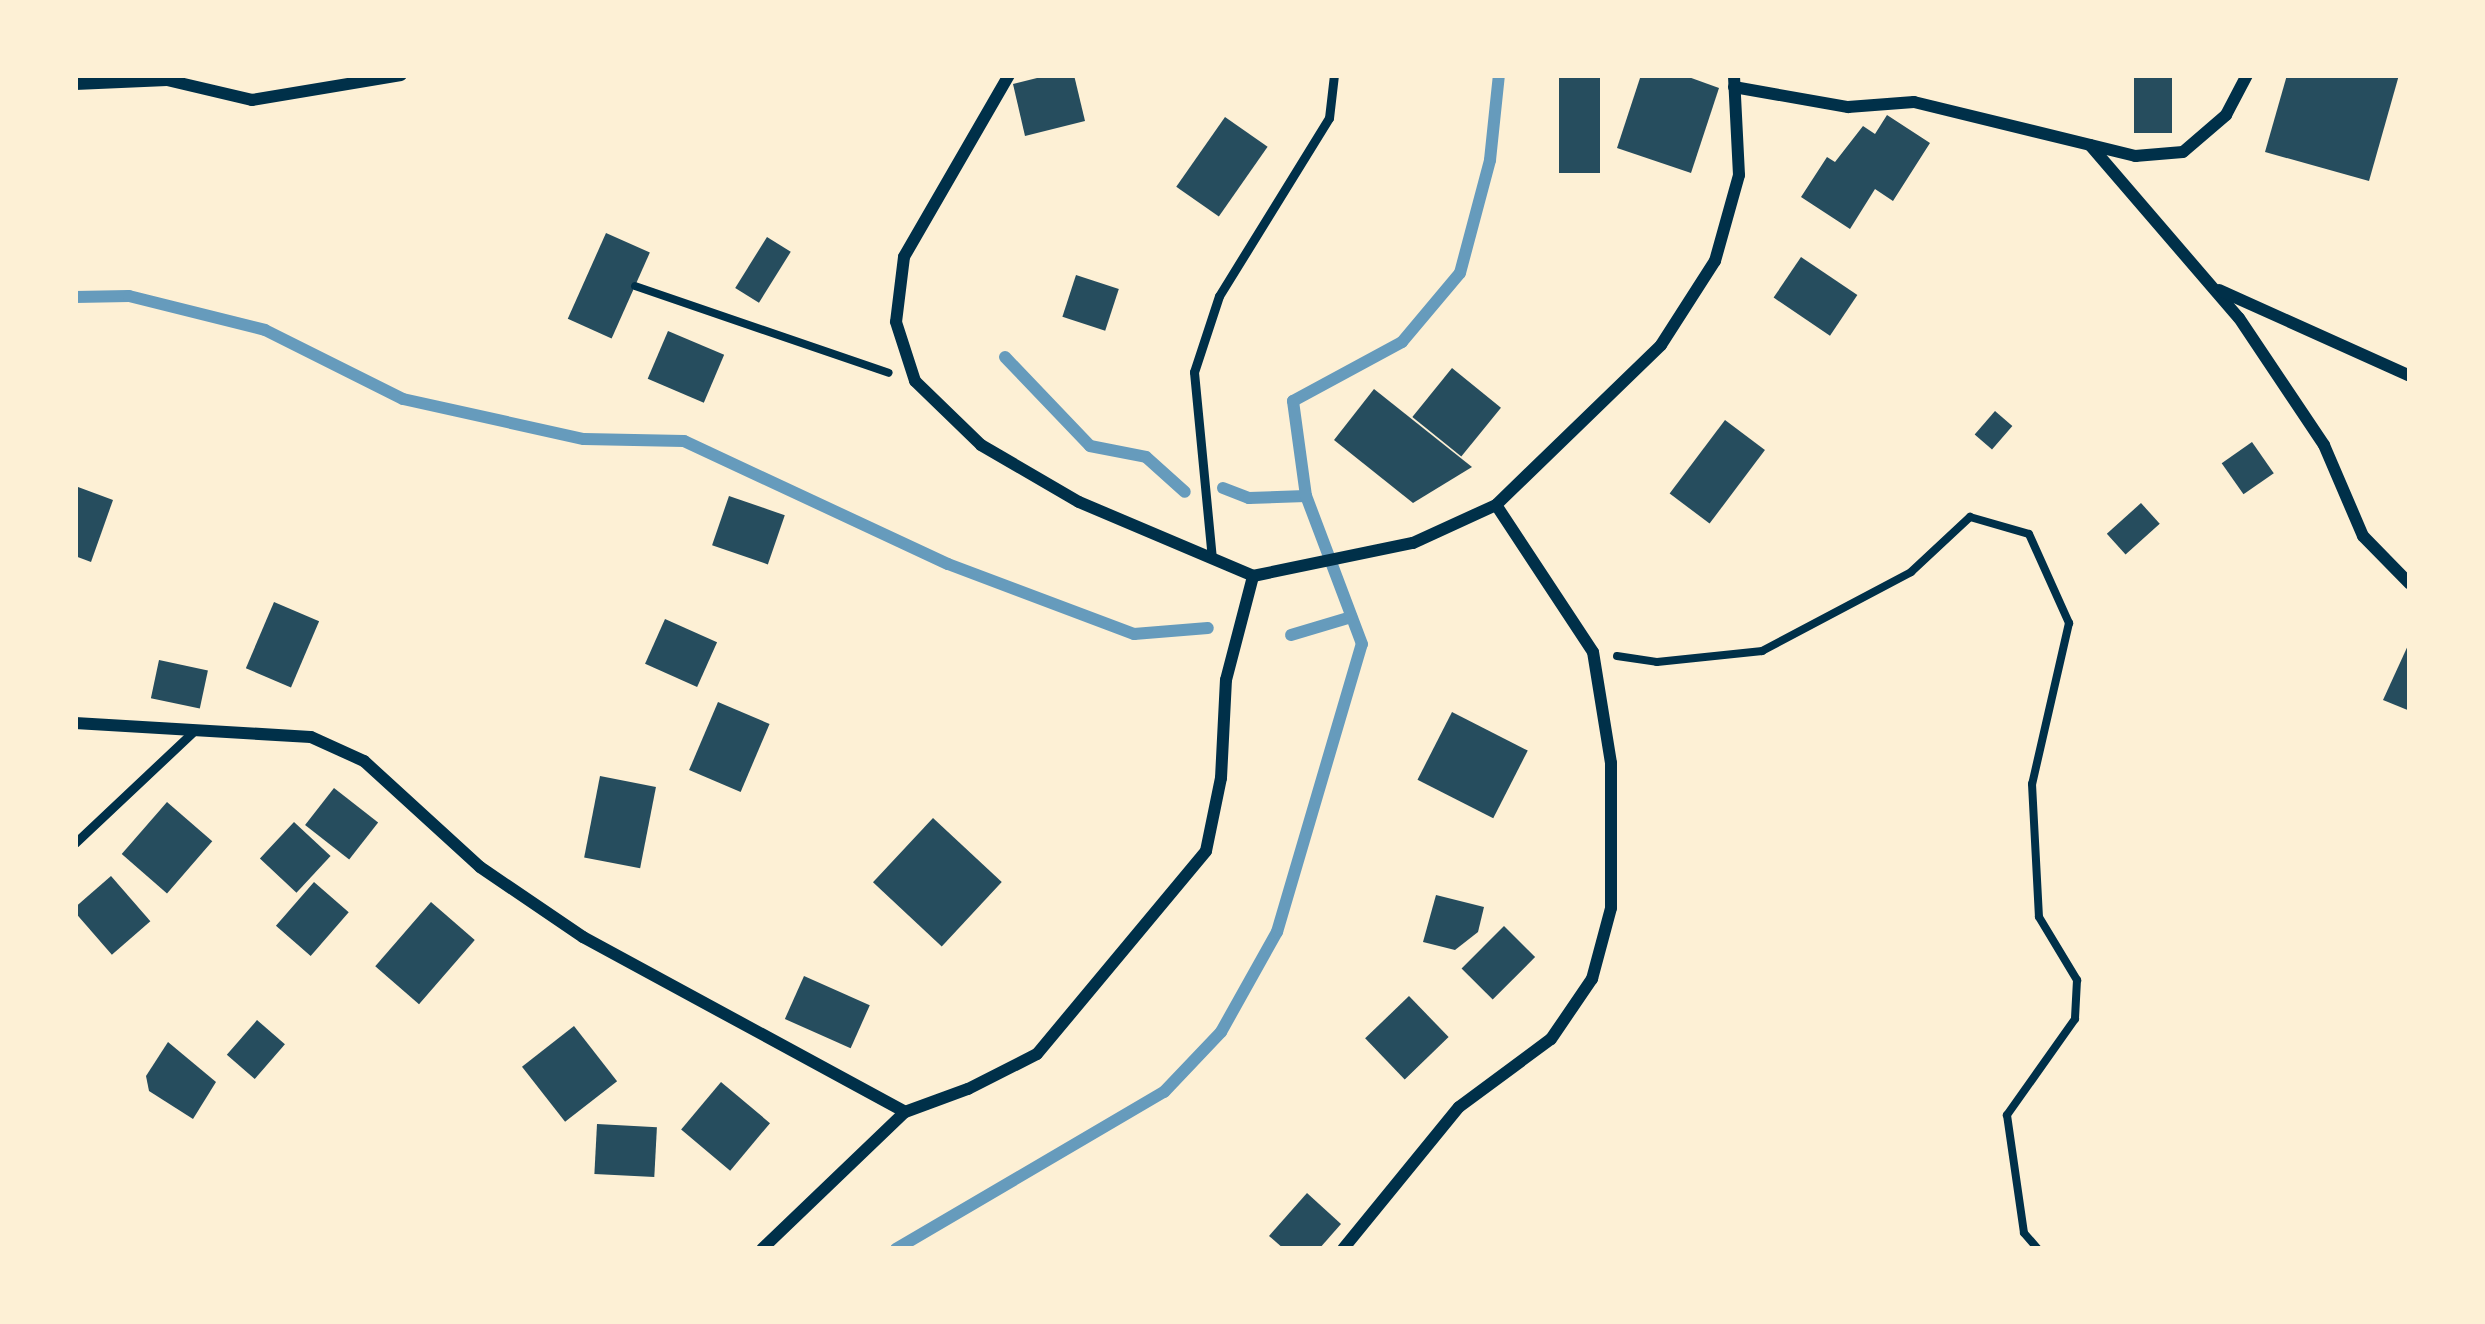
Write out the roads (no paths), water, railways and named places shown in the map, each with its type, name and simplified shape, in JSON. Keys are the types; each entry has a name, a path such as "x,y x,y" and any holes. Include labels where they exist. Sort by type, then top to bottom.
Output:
{"street":[{"path":"75,84 167,80 252,100 401,75"},
{"path":"1009,75 904,257 896,322 914,381 1000,456 1079,502 1252,576 1413,543 1496,505 1661,345 1714,261 1739,176 1734,81 1848,107 1914,102 2135,156 2183,152 2226,115 2247,75"},
{"path":"2089,144 2212,287 2324,445 2363,536 2410,584"},
{"path":"2212,287 2410,376"},
{"path":"1343,1249 1459,1107 1551,1039 1592,979 1611,908 1611,763 1594,652 1496,505"},
{"path":"761,1249 905,1112 1037,1054 1206,851 1226,680 1252,576"},
{"path":"75,723 311,737 364,761 480,867 584,937 905,1112"}],"lane":[{"path":"1212,559 1194,372 1219,296 1329,118 1334,75"},
{"path":"75,843 198,727"}],"waterway":[{"path":"896,1249 1164,1092 1221,1032 1277,932 1362,644 1306,496 1293,401 1402,342 1460,273 1490,160 1499,75"},
{"path":"75,297 129,296 265,330 403,399 584,439 684,441 948,564 1134,634 1208,628"},
{"path":"1005,357 1090,446 1146,457 1185,492"},
{"path":"1223,488 1249,498 1306,496"},
{"path":"1291,635 1351,617"}]}
